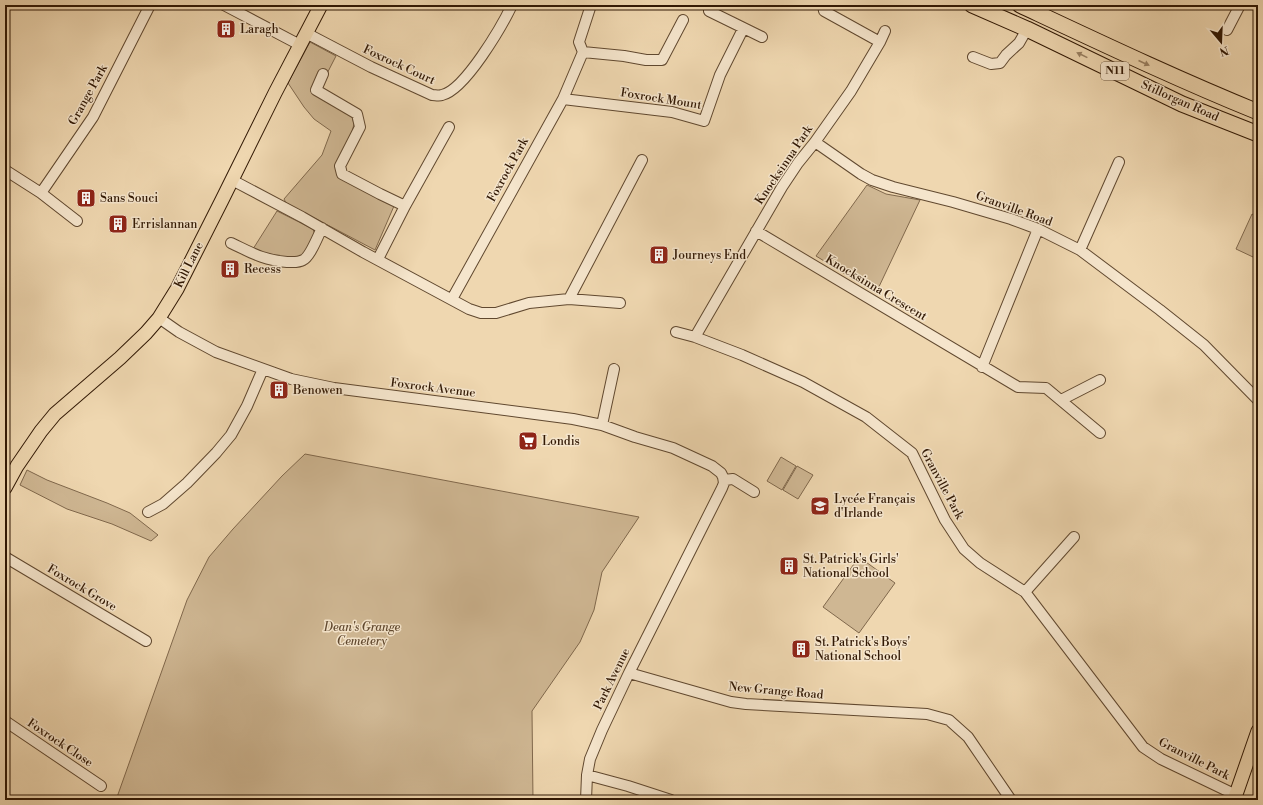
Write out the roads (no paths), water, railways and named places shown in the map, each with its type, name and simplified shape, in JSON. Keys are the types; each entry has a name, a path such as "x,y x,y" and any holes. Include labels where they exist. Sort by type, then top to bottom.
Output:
{"highway":[{"name":"Stillorgan Road","path":"972,5 1027,29 1182,104 1258,134"},
{"name":"Stillorgan Road","path":"1020,5 1205,90 1258,112"}],"main road":[{"name":"Kill Lane","path":"5,488 21,460 55,414 120,358 159,318 177,289 275,93 321,5"},
{"path":"1235,797 1258,731"}],"street":[{"name":"Grange Park","path":"41,193 93,117 150,5"},
{"path":"224,5 300,45"},
{"name":"Foxrock Court","path":"306,33 371,68 432,95 442,95 452,90 469,74 490,45 512,5"},
{"path":"591,5 579,42 584,52 595,54 624,56 646,60 662,60 683,20"},
{"path":"823,5 824,11 880,42"},
{"path":"1227,30 1240,5"},
{"path":"709,11 762,37"},
{"name":"Foxrock Mount","path":"563,99 672,112 704,120 720,75 743,29"},
{"path":"973,57 991,64 1000,63 1019,43 1027,29"},
{"name":"Knocksinna Park","path":"695,336 782,187 798,163 816,142 851,91 885,32"},
{"name":"Foxrock Park","path":"452,299 563,99 584,52"},
{"path":"323,74 316,90 357,114 359,120 360,127 340,166 342,174 405,206"},
{"path":"378,259 405,206 449,127"},
{"name":"Granville Road","path":"816,142 861,174 876,181 1011,219 1038,229 1080,250 1204,345 1258,400"},
{"path":"569,299 642,160"},
{"path":"1080,250 1119,162"},
{"path":"5,170 41,193 77,221"},
{"path":"232,180 469,309 481,313 496,313 529,304 569,299 620,303"},
{"path":"231,243 260,258 294,262 303,260 307,256 322,228"},
{"path":"982,366 1038,229"},
{"name":"Knocksinna Crescent","path":"756,231 1018,387 1046,388 1061,400"},
{"name":"Foxrock Avenue","path":"159,318 178,332 216,352 290,379 334,388 573,419 602,425 635,437 673,448 718,471 721,473 724,480"},
{"name":"Granville Park","path":"676,332 695,336 803,382 866,417 912,453 945,520 964,549 980,563 1025,592 1143,746 1161,759 1235,797"},
{"path":"148,512 163,504 216,454 231,435 247,406 263,369"},
{"path":"602,425 614,369"},
{"path":"1100,380 1061,400 1100,433"},
{"path":"724,480 733,479 754,492"},
{"name":"Park Avenue","path":"586,800 587,775 590,759 602,730 722,488 724,480"},
{"path":"1025,592 1074,537"},
{"name":"Foxrock Grove","path":"5,557 146,641"},
{"name":"New Grange Road","path":"629,673 704,695 739,703 927,714 949,720 968,736 1011,800"},
{"name":"Foxrock Close","path":"5,721 101,786"},
{"path":"587,775 671,800"}],"place":[{"name":"Laragh","path":"226,29"},
{"name":"Sans Souci","path":"86,198"},
{"name":"Errislannan","path":"118,224"},
{"name":"Journeys End","path":"659,255"},
{"name":"Recess","path":"230,269"},
{"name":"Benowen","path":"279,390"},
{"name":"Londis","path":"528,441"},
{"name":"Lycée Français d'Irlande","path":"820,506"},
{"name":"St. Patrick's Girls' National School","path":"789,566"},
{"name":"St. Patrick's Boys' National School","path":"801,649"}],"park label":[{"name":"Dean's Grange Cemetery","path":"362,634"}]}
